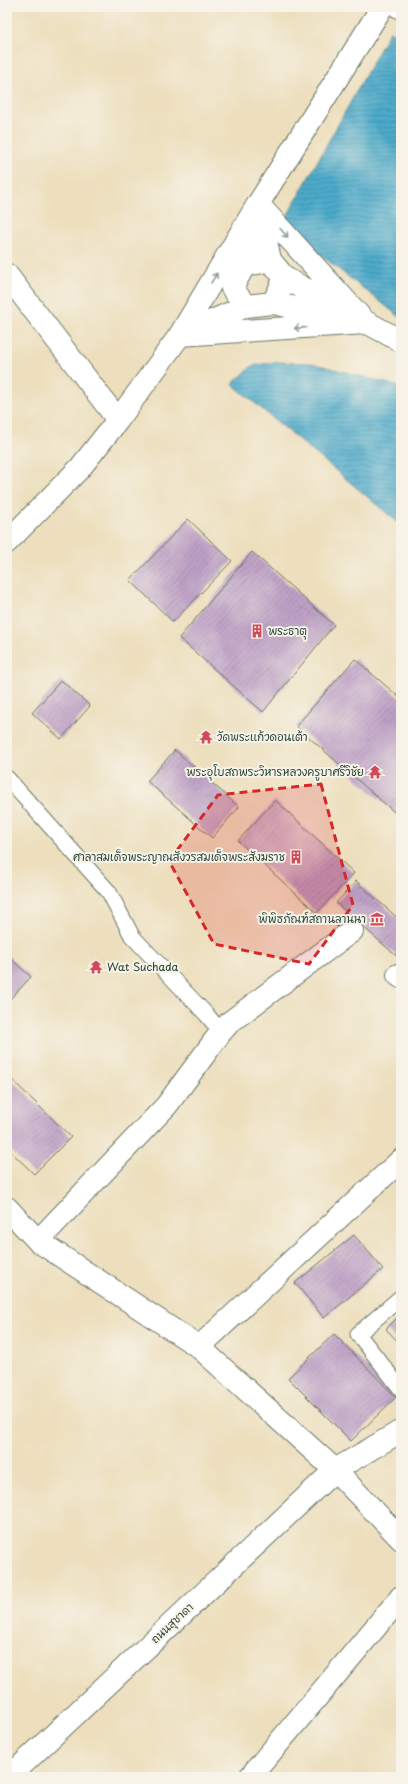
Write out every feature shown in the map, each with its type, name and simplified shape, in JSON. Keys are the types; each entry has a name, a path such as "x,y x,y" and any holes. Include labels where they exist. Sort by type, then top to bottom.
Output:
{"street":[{"path":"7,542 80,468 118,420 180,335 258,204 382,7"},
{"path":"258,204 270,260 285,278 401,341"},
{"path":"180,335 232,288 244,266 258,204"},
{"path":"258,204 366,323"},
{"path":"244,266 270,260"},
{"path":"7,274 118,420"},
{"path":"273,303 285,278"},
{"path":"232,288 246,306"},
{"path":"180,335 246,306 273,303 366,323"},
{"path":"180,335 366,323"},
{"path":"38,1241 166,1105 230,1022 352,931"},
{"path":"199,1347 401,1160"},
{"path":"10,1215 38,1241 199,1347 335,1470 401,1539"},
{"name":"ถนนสุชาดา","path":"9,1777 335,1470 401,1431"},
{"path":"250,1777 401,1597"}],"lane":[{"path":"7,778 109,892 132,936 207,1015 221,1032"},
{"path":"401,1297 358,1334 401,1389"}],"highlighted area":[{"path":"321,784 353,905 309,964 214,944 169,861 218,795"}],"water":[{"path":"390,31 401,38 401,318 282,225"},
{"path":"274,362 312,363 401,387 401,525 232,384 252,366"}],"building":[{"path":"188,519 232,561 173,622 130,580"},
{"name":"พระธาตุ","path":"252,552 334,625 263,712 179,638"},
{"name":"พระอุโบสถพระวิหารหลวงครูบาศรีวิชัย","path":"355,659 401,699 401,818 296,726"},
{"path":"61,680 90,706 61,739 32,713"},
{"path":"175,750 239,807 212,838 147,781"},
{"name":"ศาลาสมเด็จพระญาณสังวรสมเด็จพระสังฆราช","path":"275,800 354,873 317,913 238,841"},
{"name":"พิพิธภัณฑ์สถานลานนา","path":"356,881 401,921 401,960 336,903"},
{"path":"7,955 31,977 10,999 7,997"},
{"path":"7,1075 71,1137 34,1174 7,1148"},
{"path":"354,1235 383,1269 324,1318 295,1283"},
{"path":"401,1314 401,1345 386,1329"},
{"path":"334,1334 396,1397 351,1441 288,1378"}],"place":[{"name":"พระธาตุ","path":"257,631"},
{"name":"วัดพระแก้วดอนเต้า","path":"206,737"},
{"name":"พระอุโบสถพระวิหารหลวงครูบาศรีวิชัย","path":"375,772"},
{"name":"ศาลาสมเด็จพระญาณสังวรสมเด็จพระสังฆราช","path":"296,857"},
{"name":"พิพิธภัณฑ์สถานลานนา","path":"377,919"},
{"name":"Wat Suchada","path":"96,967"}]}
